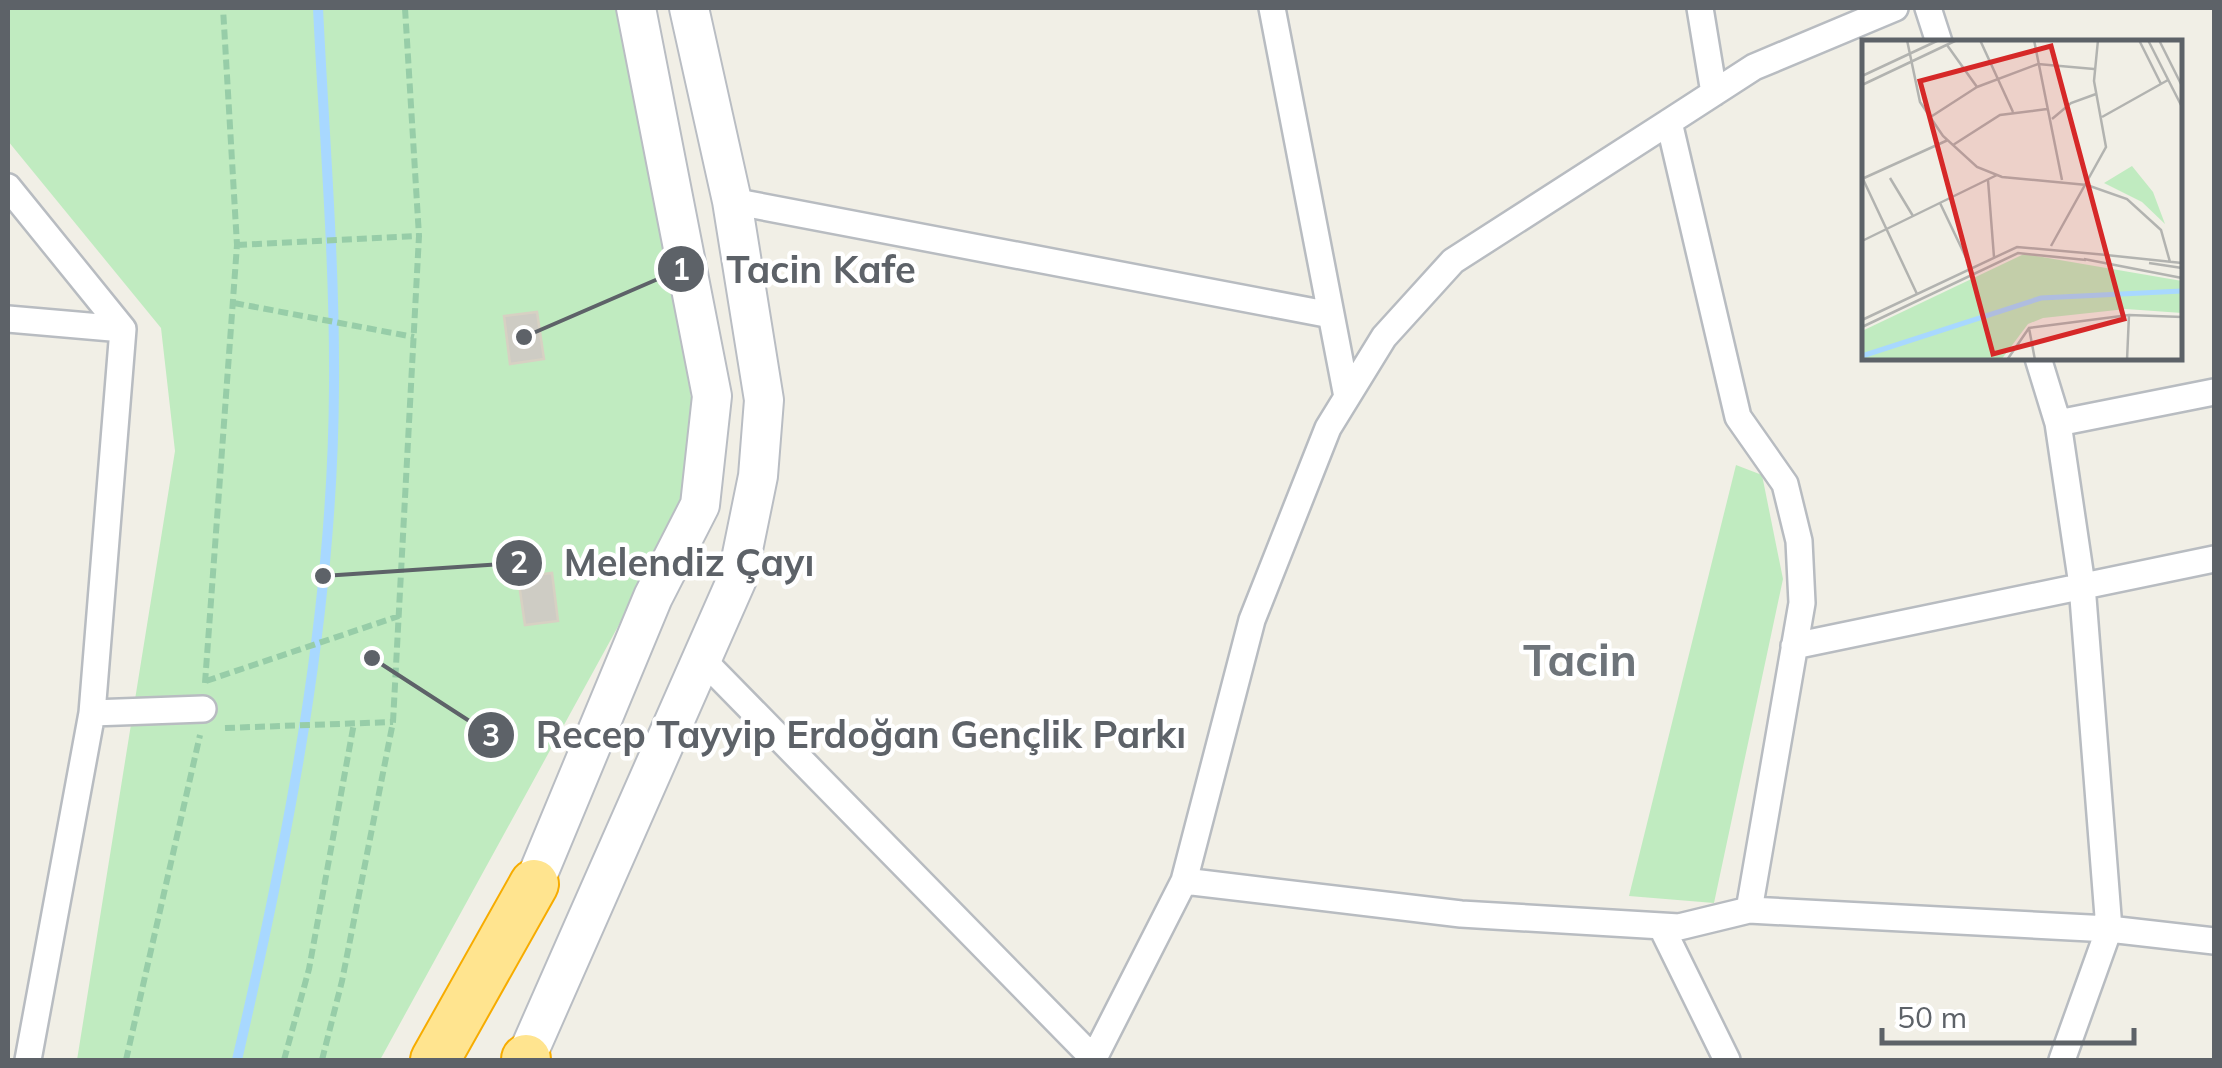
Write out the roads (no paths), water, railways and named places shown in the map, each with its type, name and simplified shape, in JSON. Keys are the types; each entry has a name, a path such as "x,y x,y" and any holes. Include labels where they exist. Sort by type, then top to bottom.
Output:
{"highway":[{"path":"434,1060 534,884"}],"main road":[{"path":"463,1060 653,597 700,505 712,396 636,8"},
{"path":"526,1060 737,580 758,476 764,400 698,9"}],"street":[{"path":"1272,8 1347,398"},
{"path":"1700,8 1714,93"},
{"path":"702,659 1094,1060 1184,881 1252,620 1328,428 1384,336 1453,261 1754,67 1895,8"},
{"path":"1928,8 1938,40"},
{"path":"1669,122 1738,417 1784,484 1799,541 1802,604 1749,910"},
{"path":"8,186 123,329 92,713 28,1060"},
{"path":"732,201 1331,315"},
{"path":"8,319 123,329"},
{"path":"2039,360 2058,422 2082,585 2110,929 2062,1060"},
{"path":"2058,422 2214,392"},
{"path":"1794,646 2214,559"},
{"path":"92,713 202,719"},
{"path":"1184,881 1461,914 1661,926 1679,927 1749,910 2110,929 2214,941"},
{"path":"1661,926 1727,1060"}],"waterway":[{"path":"237,1060 290,810 326,557 334,339 318,8"}],"place":[{"name":"Tacin Kafe","path":"524,337"},
{"name":"Melendiz Çayı","path":"323,576"},
{"name":"Recep Tayyip Erdoğan Gençlik Parkı","path":"372,658"}],"district":[{"name":"Tacin","path":"1580,660"}]}
